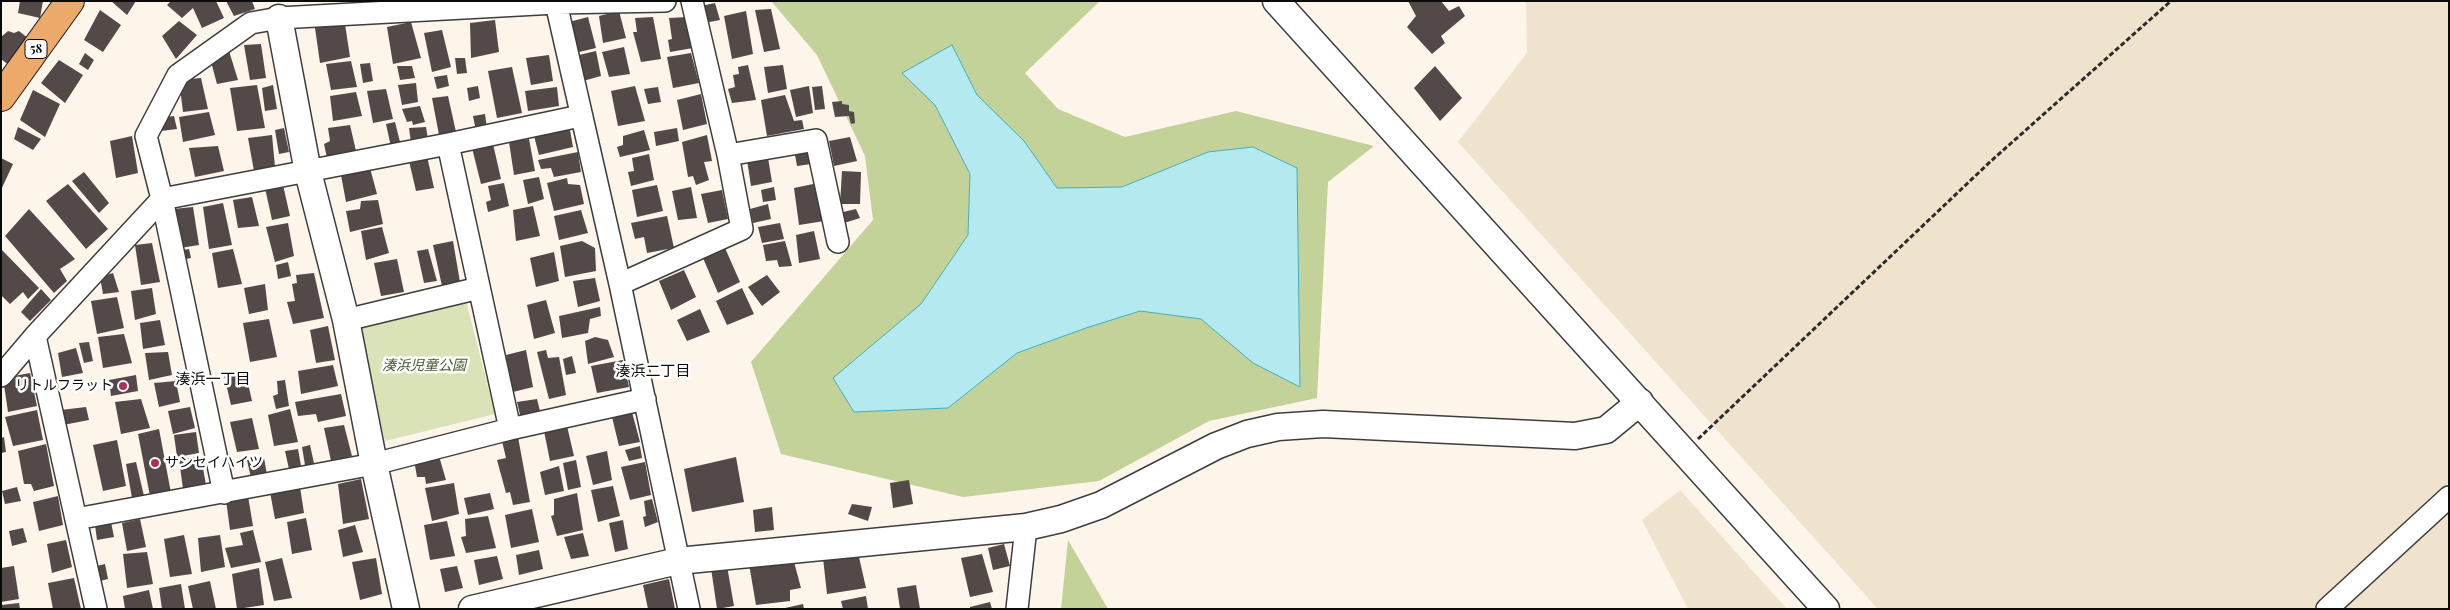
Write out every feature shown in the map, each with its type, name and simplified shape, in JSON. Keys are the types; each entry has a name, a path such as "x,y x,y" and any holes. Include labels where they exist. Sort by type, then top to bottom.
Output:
{"main road":[{"name":"58","path":"1,97 70,1"}],"street":[{"path":"224,492 162,199 146,136 178,75 251,23 279,18 556,3 665,1"},
{"path":"620,284 742,229 728,156 692,1"},
{"path":"1276,1 1826,609"},
{"path":"556,3 580,116 620,284 689,609"},
{"path":"279,18 308,172 346,320 374,464 406,609"},
{"path":"1,376 35,336 162,199 308,172 580,116"},
{"path":"728,156 816,140 838,242"},
{"path":"448,144 510,428"},
{"path":"346,320 479,288"},
{"path":"35,336 96,609"},
{"path":"76,520 374,464 510,428 645,399"},
{"path":"472,609 678,561 1026,527 1061,519 1101,504 1216,446 1247,434 1278,427 1323,424 1575,436 1606,430 1640,402"},
{"path":"2327,609 2449,498"},
{"path":"1017,609 1026,527"}],"path":[{"path":"1685,451 1991,161 2171,1"}],"shaded area":[{"path":"1526,1 2449,1 2449,609 1878,609 1458,142 1527,53"},
{"path":"1680,490 1787,609 1688,609 1642,520"}],"green space":[{"path":"771,1 1100,1 1025,73 1058,109 1125,137 1236,111 1374,146 1328,182 1317,398 1209,421 1099,481 963,497 781,454 751,362 873,220 865,156 817,55"},
{"name":"湊浜児童公園","path":"465,297 495,414 385,441 356,324"},
{"path":"1068,540 1108,609 1061,609"}],"water":[{"path":"952,45 977,95 1024,141 1057,188 1122,187 1208,152 1253,147 1297,168 1300,387 1253,363 1201,319 1140,311 1017,353 948,408 854,412 833,378 921,304 968,235 970,174 935,105 902,73"}],"building":[{"path":"20,1 43,1 40,18 18,13"},
{"path":"111,1 136,1 127,15"},
{"path":"171,1 216,1 224,18 202,28 193,8 182,18 167,5"},
{"path":"226,1 252,1 255,9 234,16"},
{"path":"1408,1 1441,1 1449,11 1459,6 1465,16 1441,36 1445,43 1432,54 1407,27 1416,16"},
{"path":"715,3 720,20 704,23 701,6"},
{"path":"771,9 780,49 764,52 755,10"},
{"path":"100,10 121,25 103,52 84,40"},
{"path":"619,11 626,38 603,43 599,16"},
{"path":"746,11 753,54 732,59 724,16"},
{"path":"588,17 596,48 575,53 569,22"},
{"path":"653,17 661,59 641,62 633,32 637,32 635,18"},
{"path":"687,17 693,48 670,52 668,40 672,39 669,18"},
{"path":"495,20 499,52 471,58 470,23"},
{"path":"179,21 197,35 176,59 162,36"},
{"path":"411,22 421,58 393,64 387,27"},
{"path":"345,24 350,57 320,63 315,28"},
{"path":"442,30 451,67 432,72 424,33"},
{"path":"8,31 14,33 19,31 29,39 10,66 1,59 1,37"},
{"path":"261,44 266,78 250,80 244,45"},
{"path":"624,47 630,74 609,77 602,52"},
{"path":"229,51 238,80 217,84 210,58"},
{"path":"596,51 601,76 583,81 579,55"},
{"path":"85,53 94,60 88,70 79,64"},
{"path":"691,53 699,83 673,88 667,57"},
{"path":"549,55 553,81 531,85 526,58"},
{"path":"455,58 465,58 467,73 457,74"},
{"path":"59,60 83,75 65,103 41,83"},
{"path":"351,61 357,87 331,90 326,64"},
{"path":"370,63 373,81 363,83 360,64"},
{"path":"748,65 756,100 732,103 728,89 735,87 733,75 739,74 738,67"},
{"path":"783,65 787,89 768,93 764,67"},
{"path":"397,66 412,66 415,78 400,80"},
{"path":"1435,66 1462,98 1440,121 1414,88"},
{"path":"512,67 522,113 497,118 488,71"},
{"path":"447,75 449,86 437,89 434,77"},
{"path":"201,78 208,109 183,112 179,80"},
{"path":"416,83 418,102 402,105 398,85"},
{"path":"257,85 265,128 237,131 230,88"},
{"path":"273,85 277,109 265,111 262,88"},
{"path":"478,86 480,98 469,101 467,88"},
{"path":"635,86 645,121 618,126 611,91"},
{"path":"809,86 813,113 796,117 790,90"},
{"path":"822,86 825,109 815,110 812,87"},
{"path":"557,87 559,106 528,111 525,91"},
{"path":"658,87 661,102 648,104 644,89"},
{"path":"386,89 393,119 373,123 367,91"},
{"path":"33,90 60,104 45,137 20,120"},
{"path":"356,92 362,116 333,121 330,96"},
{"path":"701,94 707,124 683,130 677,100"},
{"path":"785,95 794,121 802,120 804,129 767,136 761,100"},
{"path":"448,96 456,132 439,135 432,98"},
{"path":"842,101 842,104 849,105 849,111 854,112 855,123 851,124 849,116 835,117 832,102"},
{"path":"420,106 425,122 413,125 412,121 407,122 402,109"},
{"path":"209,112 215,135 183,142 179,117"},
{"path":"485,114 487,128 476,131 473,116"},
{"path":"174,116 177,129 161,131 159,118"},
{"path":"395,122 401,146 391,147 386,124"},
{"path":"350,125 356,151 327,158 324,144 330,141 328,128"},
{"path":"18,127 41,139 33,150 14,139"},
{"path":"426,127 428,139 411,143 409,128"},
{"path":"284,128 289,152 279,154 275,130"},
{"path":"677,128 679,141 656,146 654,132"},
{"path":"570,130 573,147 539,155 534,136"},
{"path":"644,130 650,150 620,157 617,147 623,145 623,136"},
{"path":"272,135 275,167 254,171 248,138"},
{"path":"707,135 712,161 704,162 709,180 696,185 693,176 688,177 682,142"},
{"path":"132,136 138,173 116,178 110,141"},
{"path":"850,137 857,161 834,166 829,141"},
{"path":"529,139 535,171 514,175 509,142"},
{"path":"493,144 501,179 481,184 472,148"},
{"path":"218,146 224,171 195,177 189,148"},
{"path":"808,148 811,164 797,166 794,149"},
{"path":"578,152 581,172 554,177 551,168 541,169 538,160"},
{"path":"649,154 654,180 631,186 628,172 634,171 632,158"},
{"path":"427,156 434,188 416,191 409,161"},
{"path":"1,158 13,164 1,190"},
{"path":"768,158 772,182 751,186 747,160"},
{"path":"370,168 377,194 346,202 341,175"},
{"path":"842,171 861,172 860,204 840,204"},
{"path":"84,172 109,203 99,213 72,181"},
{"path":"539,177 544,199 528,204 523,180"},
{"path":"567,178 568,184 580,185 584,204 554,211 547,183"},
{"path":"504,183 509,206 488,212 486,202 491,200 488,186"},
{"path":"818,183 824,221 799,225 794,188"},
{"path":"68,184 108,229 86,249 46,201"},
{"path":"283,185 290,216 272,220 265,188"},
{"path":"657,185 663,211 637,217 632,190"},
{"path":"691,187 697,218 678,220 672,191"},
{"path":"774,187 776,200 763,202 761,190"},
{"path":"722,190 728,219 708,223 701,194"},
{"path":"252,197 259,226 238,228 233,200"},
{"path":"378,200 383,224 350,232 346,211 360,209 361,201"},
{"path":"223,203 232,245 209,249 203,207"},
{"path":"768,204 771,219 753,223 750,209"},
{"path":"533,206 540,236 516,241 513,210"},
{"path":"193,207 199,245 180,248 173,209"},
{"path":"29,209 75,259 60,269 67,281 54,293 5,236"},
{"path":"856,209 860,218 841,224 839,213"},
{"path":"581,210 588,233 559,240 554,216"},
{"path":"667,216 674,248 647,253 644,237 635,239 631,223"},
{"path":"288,223 294,256 275,262 266,227"},
{"path":"780,223 784,239 762,243 758,227"},
{"path":"382,227 389,253 366,260 361,231"},
{"path":"814,231 820,259 799,263 796,235"},
{"path":"453,241 460,282 442,286 433,245"},
{"path":"582,241 595,248 596,271 565,277 560,246"},
{"path":"785,241 792,266 779,267 777,260 766,261 763,245"},
{"path":"152,243 160,282 141,285 135,245"},
{"path":"725,248 740,282 718,293 703,258"},
{"path":"1,249 39,288 28,299 23,292 10,304 1,295"},
{"path":"189,249 191,258 177,261 176,251"},
{"path":"233,249 242,284 218,288 212,253"},
{"path":"428,249 437,281 424,283 417,251"},
{"path":"554,252 559,281 536,287 530,258"},
{"path":"397,259 404,292 381,296 374,263"},
{"path":"288,262 291,276 278,279 276,265"},
{"path":"684,270 696,297 671,310 659,281"},
{"path":"113,273 119,292 103,294 100,277"},
{"path":"314,273 324,318 293,324 287,302 295,301 292,284 297,283 296,275"},
{"path":"767,275 780,292 762,306 748,287"},
{"path":"595,278 600,301 578,307 573,281"},
{"path":"265,284 268,310 249,314 244,288"},
{"path":"152,288 156,314 135,320 131,291"},
{"path":"742,288 754,314 727,325 716,301"},
{"path":"41,289 51,300 30,321 21,312"},
{"path":"117,297 124,328 97,334 91,301"},
{"path":"546,300 555,333 534,339 527,305"},
{"path":"600,307 601,316 590,319 588,333 562,338 559,316"},
{"path":"700,309 710,332 687,341 677,320"},
{"path":"269,319 277,357 250,362 243,323"},
{"path":"160,320 165,345 143,349 140,323"},
{"path":"328,326 335,360 316,363 310,330"},
{"path":"124,334 132,363 103,368 98,337"},
{"path":"595,337 608,340 614,357 588,364 585,341"},
{"path":"89,342 93,361 84,363 79,343"},
{"path":"76,348 83,373 62,377 58,353"},
{"path":"526,350 533,387 513,392 506,355"},
{"path":"546,350 548,358 559,357 566,395 549,399 537,352"},
{"path":"168,352 172,375 149,380 145,353"},
{"path":"572,356 576,373 566,375 563,359"},
{"path":"623,360 629,387 597,393 591,366"},
{"path":"333,365 338,386 301,394 298,371"},
{"path":"245,370 252,401 231,405 224,375"},
{"path":"30,373 37,406 8,412 3,378"},
{"name":"リトルフラット","path":"136,375 138,391 111,396 109,380"},
{"path":"285,380 289,406 276,409 273,396 278,394 277,381"},
{"path":"176,381 180,402 159,407 154,383"},
{"path":"341,394 346,416 318,422 316,414 298,416 295,402"},
{"path":"141,399 150,428 121,434 115,402"},
{"path":"537,399 541,415 521,419 517,402"},
{"path":"86,407 89,420 63,425 61,410"},
{"path":"190,407 195,428 173,434 168,411"},
{"path":"290,409 298,442 274,446 268,415"},
{"path":"37,410 43,440 13,446 5,417"},
{"path":"632,412 640,442 619,446 612,417"},
{"path":"252,418 259,449 237,452 230,422"},
{"path":"344,425 352,456 331,461 324,428"},
{"path":"567,426 574,456 550,461 544,431"},
{"name":"サンセイハイツ","path":"159,429 171,493 150,496 138,434"},
{"path":"196,432 199,453 177,457 174,435"},
{"path":"4,437 6,452 1,453 1,438"},
{"path":"518,437 530,502 513,505 510,492 506,493 497,460 506,458 502,441"},
{"path":"117,440 126,486 103,491 93,445"},
{"path":"46,444 54,486 34,491 31,484 24,484 18,451"},
{"path":"310,445 315,468 306,471 302,447"},
{"path":"640,446 642,458 629,461 625,450"},
{"path":"298,449 301,466 289,469 285,451"},
{"path":"607,451 612,480 593,485 586,456"},
{"path":"439,456 446,480 426,484 425,477 417,477 414,460"},
{"path":"201,457 206,485 183,489 179,459"},
{"path":"736,457 744,502 692,512 684,469"},
{"path":"264,458 267,475 251,478 247,460"},
{"path":"576,460 581,487 568,490 563,463"},
{"path":"136,462 144,496 132,498 126,464"},
{"path":"645,462 651,495 630,500 621,467"},
{"path":"559,466 564,491 545,495 540,472"},
{"path":"361,479 369,519 343,524 338,484"},
{"path":"909,480 913,504 893,508 890,483"},
{"path":"454,483 459,514 432,521 425,488"},
{"path":"613,486 620,516 598,522 591,490"},
{"path":"17,487 21,501 5,504 2,491"},
{"path":"300,487 304,513 275,519 270,492"},
{"path":"490,493 494,509 468,515 464,498"},
{"path":"577,493 583,530 557,536 551,516 554,515 554,499"},
{"path":"58,496 63,525 39,531 33,502"},
{"path":"248,496 253,526 230,530 226,500"},
{"path":"652,499 658,522 645,527 643,517 646,516 644,501"},
{"path":"852,504 872,507 868,521 848,514"},
{"path":"772,507 774,530 755,532 753,510"},
{"path":"532,509 539,542 511,548 505,515"},
{"path":"488,516 496,548 466,553 461,537 466,536 465,519"},
{"path":"306,518 312,550 292,554 287,522"},
{"path":"140,519 146,547 127,551 122,523"},
{"path":"623,520 628,549 615,552 609,523"},
{"path":"447,521 455,556 430,560 424,525"},
{"path":"111,522 114,537 97,540 95,525"},
{"path":"355,525 363,552 343,557 338,530"},
{"path":"23,528 27,542 12,546 9,531"},
{"path":"253,530 261,562 231,568 225,548 243,545 240,533"},
{"path":"583,533 589,556 571,559 564,537"},
{"path":"184,535 192,574 170,577 164,539"},
{"path":"220,535 225,567 201,572 198,538"},
{"path":"66,540 72,567 52,573 47,544"},
{"path":"1004,544 1010,566 993,570 988,548"},
{"path":"539,550 543,569 519,575 516,555"},
{"path":"147,552 153,584 127,588 123,554"},
{"path":"982,554 993,592 970,597 961,558"},
{"path":"497,556 503,579 479,585 474,560"},
{"path":"859,557 866,588 827,594 823,558"},
{"path":"282,558 292,598 274,601 265,562"},
{"path":"376,558 382,594 360,600 352,562"},
{"path":"793,558 801,588 790,590 790,601 756,605 749,564"},
{"path":"105,564 108,579 96,582 93,567"},
{"path":"14,566 19,599 1,602 1,568"},
{"path":"457,566 463,588 445,592 440,569"},
{"path":"727,566 734,606 717,609 711,568"},
{"path":"259,568 264,605 237,609 232,574"},
{"path":"74,578 81,609 53,609 48,583"},
{"path":"669,579 675,609 648,609 643,585"},
{"path":"210,581 216,609 193,609 188,586"},
{"path":"181,584 185,609 162,609 159,588"},
{"path":"916,585 920,609 900,609 897,588"},
{"path":"149,590 153,609 125,609 123,596"},
{"path":"866,596 868,609 843,609 841,601"},
{"path":"990,602 992,609 970,609 970,607"},
{"path":"19,603 20,609 1,609 1,605"},
{"path":"803,604 804,609 785,609 785,608"}],"place":[{"name":"リトルフラット","path":"123,386"},
{"name":"サンセイハイツ","path":"155,463"}],"district":[{"name":"湊浜二丁目","path":"653,371"},
{"name":"湊浜一丁目","path":"213,379"}]}
